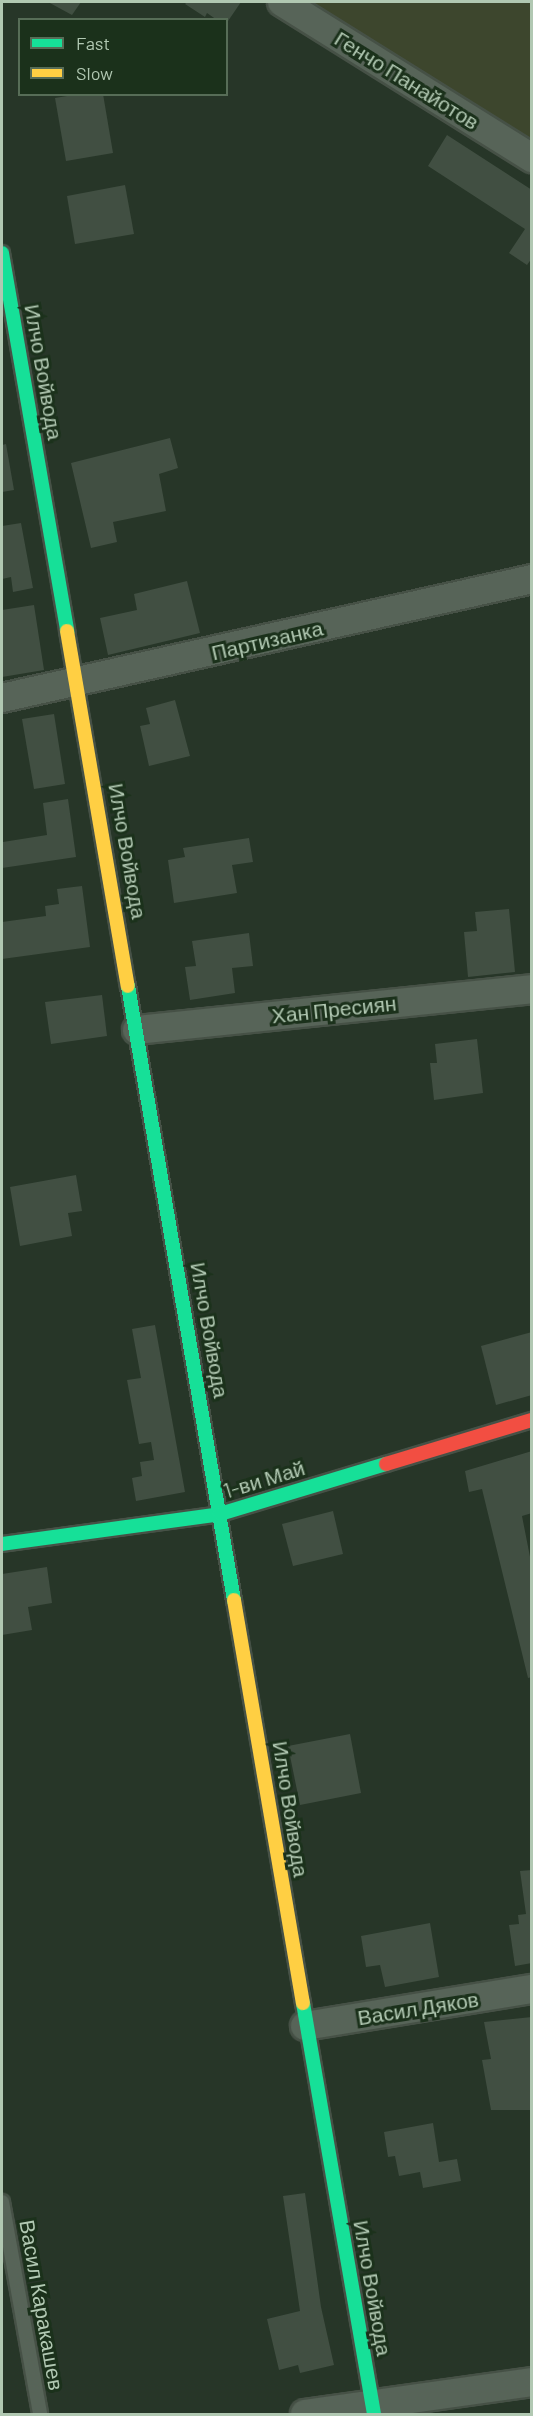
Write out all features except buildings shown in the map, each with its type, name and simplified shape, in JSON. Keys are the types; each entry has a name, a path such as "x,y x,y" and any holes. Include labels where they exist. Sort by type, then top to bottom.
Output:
{"street":[{"name":"Генчо Панайотов","path":"282,2 531,158"},
{"name":"Илчо Войвода","path":"2,253 78,684 373,2410"},
{"name":"Партизанка","path":"2,698 78,684 531,579"},
{"name":"Хан Пресиян","path":"137,1030 531,989"},
{"name":"1-ви Май","path":"2,1544 220,1514 531,1420"},
{"name":"Васил Дяков","path":"306,2026 531,1989"},
{"path":"305,2415 373,2410 531,2382"}],"lane":[{"name":"Васил Каракашев","path":"2,2202 40,2415"}],"green space":[{"path":"283,2 531,2 531,162"}],"traffic: fast":[{"path":"2,253 67,631"},
{"path":"128,986 234,1600"},
{"path":"2,1544 220,1514 386,1464"},
{"path":"303,2003 374,2414"}],"traffic: slow":[{"path":"67,631 128,986"},
{"path":"234,1600 303,2003"}],"traffic: jam":[{"path":"386,1464 532,1420"}]}
